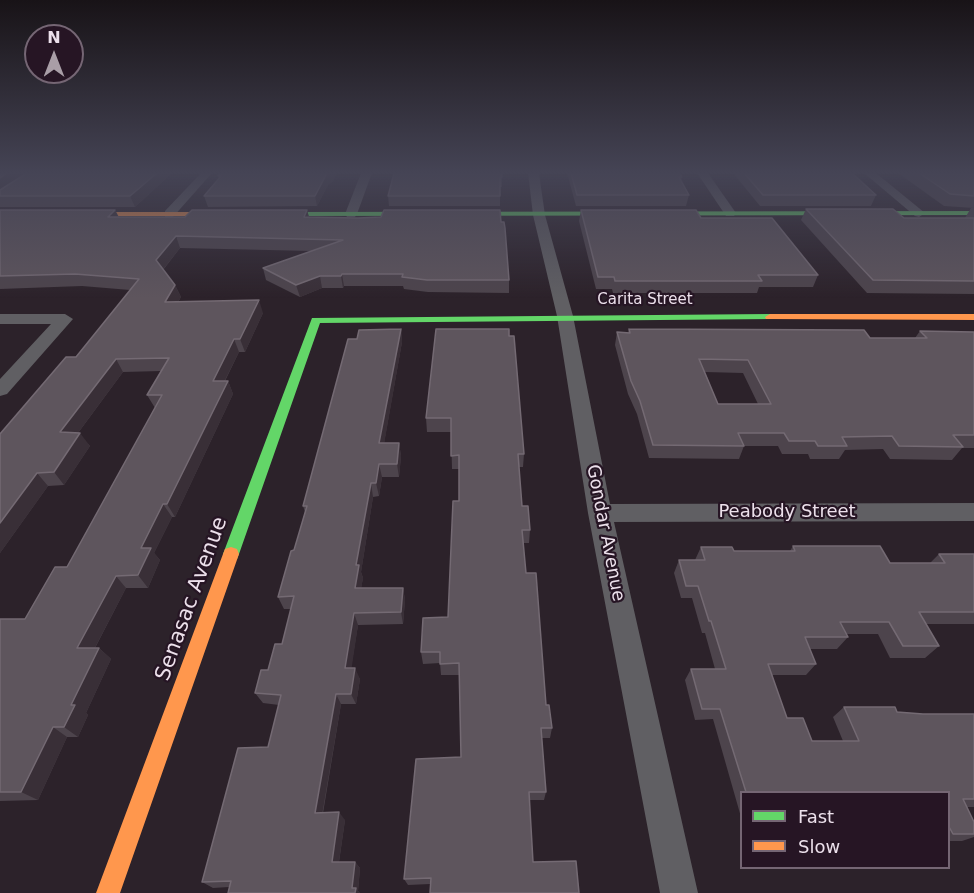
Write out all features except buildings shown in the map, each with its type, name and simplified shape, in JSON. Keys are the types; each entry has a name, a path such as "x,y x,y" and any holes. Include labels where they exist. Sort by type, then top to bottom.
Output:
{"street":[{"path":"478,215 570,215"},
{"name":"Gondar Avenue","path":"539,215 565,316 600,513 679,893"},
{"name":"Carita Street","path":"316,320 565,316 974,317"},
{"path":"0,319 65,319 0,390"},
{"name":"Senasac Avenue","path":"108,893 316,320"},
{"name":"Peabody Street","path":"600,513 974,512"}],"traffic: fast":[{"path":"231,554 316,320 770,317"}],"traffic: slow":[{"path":"770,317 974,317"},
{"path":"108,893 231,554"}]}
